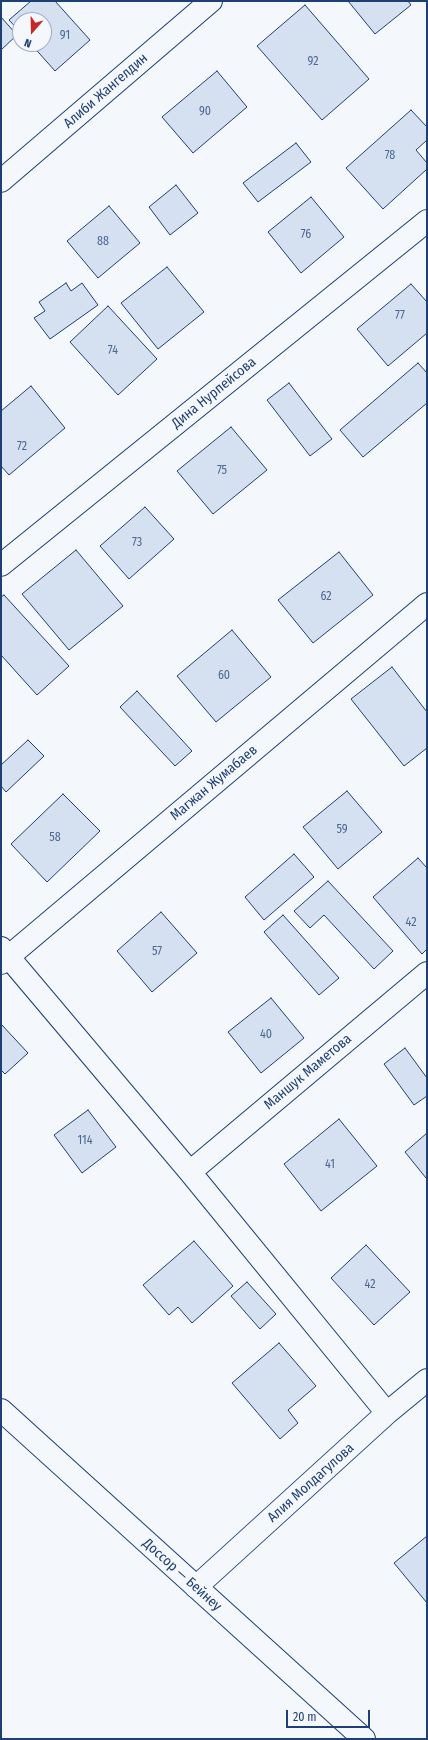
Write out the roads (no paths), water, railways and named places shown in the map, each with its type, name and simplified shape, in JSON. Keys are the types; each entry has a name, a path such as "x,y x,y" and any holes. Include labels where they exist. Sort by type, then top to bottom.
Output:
{"main road":[{"name":"Алиби Жангелдин","path":"1,181 211,1"},
{"name":"Дина Нурпейсова","path":"1,565 427,221"},
{"name":"Магжан Жумабаев","path":"3,956 427,604"},
{"path":"3,956 190,1172 387,1413"},
{"name":"Маншук Маметова","path":"190,1172 427,973"},
{"name":"Алия Молдагулова","path":"196,1587 387,1413 427,1380"},
{"name":"Доссор — Бейнеу","path":"1,1410 364,1739"}]}
